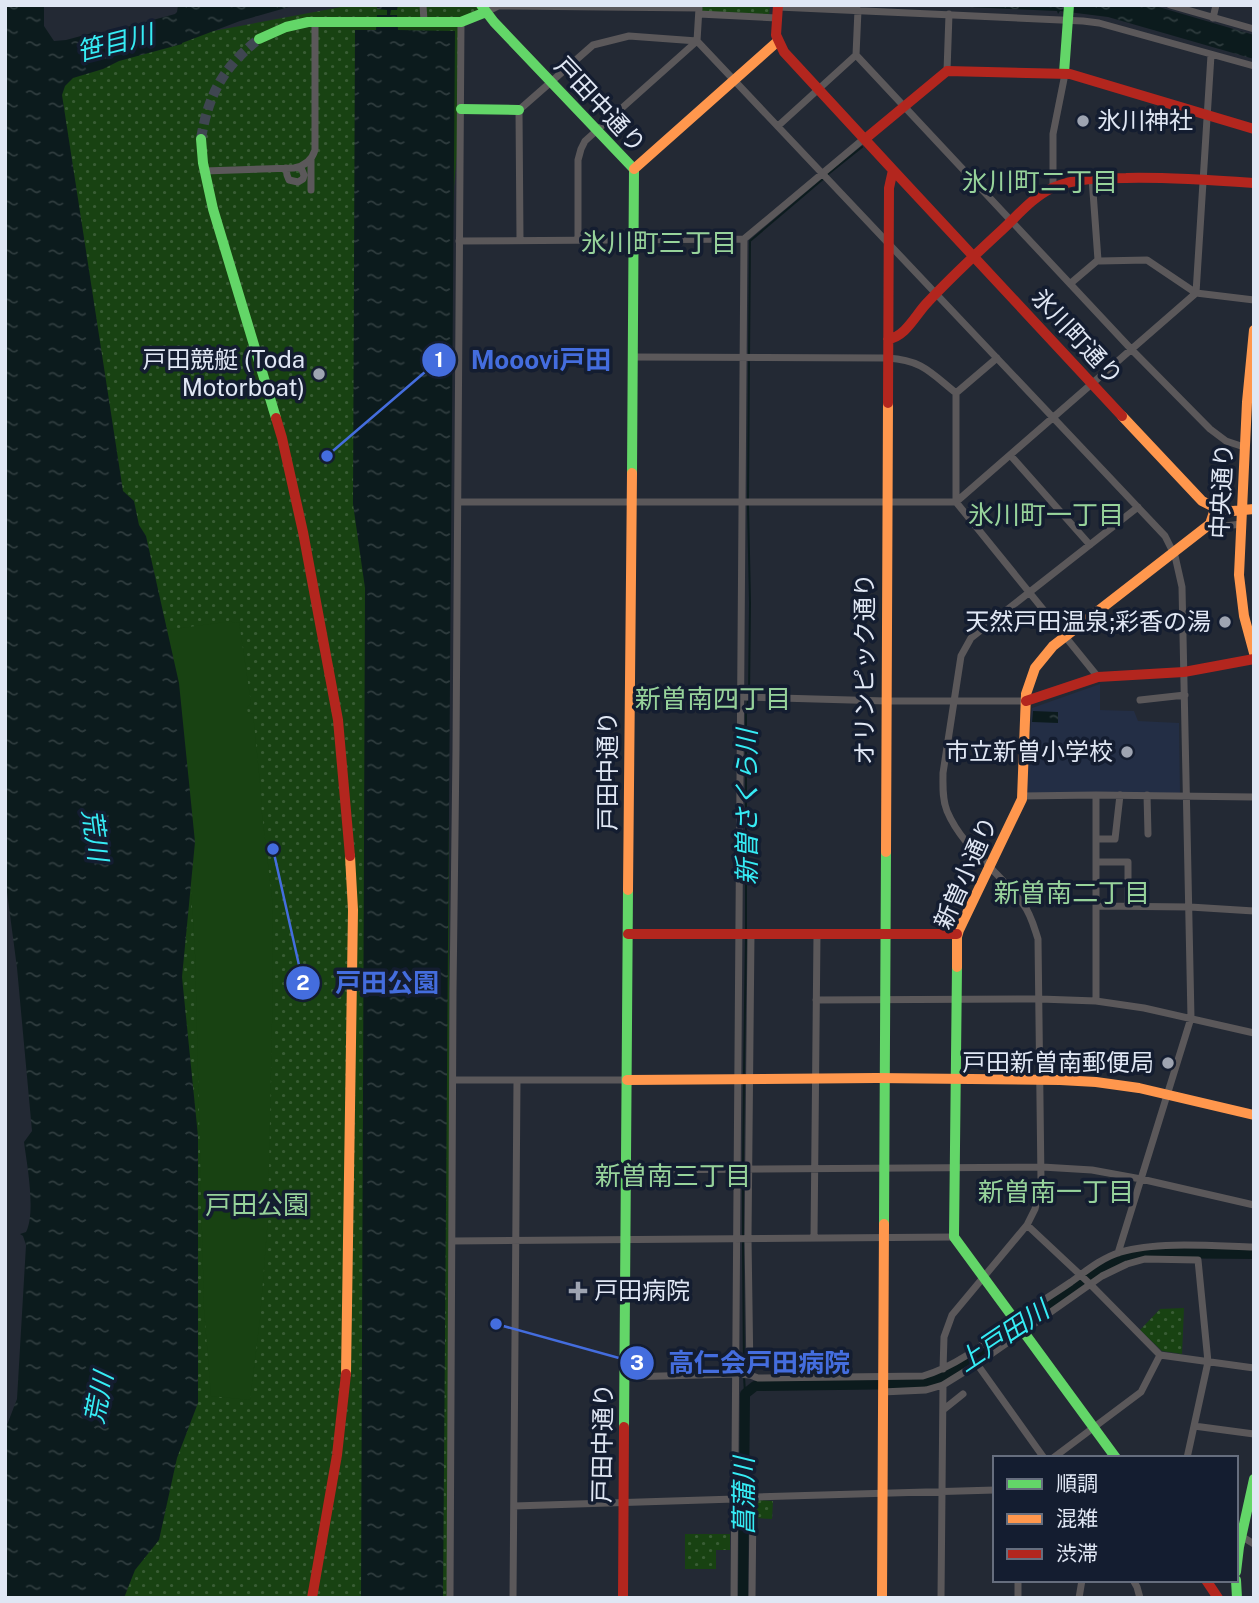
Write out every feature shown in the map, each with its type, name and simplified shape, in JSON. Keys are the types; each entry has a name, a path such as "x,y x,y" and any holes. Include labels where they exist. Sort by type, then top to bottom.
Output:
{"street":[{"path":"1170,5 1254,29"},
{"path":"1213,18 1216,5"},
{"path":"259,39 286,27 315,22 421,15 461,22 484,9 498,6 699,11 858,10 949,14 1068,14 1254,66"},
{"name":"戸田中通り","path":"484,9 634,169 623,1598"},
{"path":"777,10 778,41 784,52 893,170"},
{"path":"858,10 856,55 1132,350 1210,429 1226,441 1244,447"},
{"path":"578,239 578,160 585,141 697,41 699,11"},
{"path":"947,71 949,14"},
{"path":"1053,188 1053,134 1064,79 1068,14"},
{"path":"311,190 311,159 315,150 315,22"},
{"path":"450,1598 461,22"},
{"path":"461,109 519,110 593,45 629,36 697,41 1138,508 1174,551 1182,584 1191,1018 1118,1253"},
{"path":"634,169 778,41"},
{"path":"778,127 856,55"},
{"path":"458,502 956,502 1196,293 1212,55"},
{"path":"459,241 744,239 824,176 860,142 947,71 1064,72 1254,129"},
{"path":"519,110 520,240"},
{"path":"201,139 204,171 213,209 282,438 303,531 338,720 351,846 353,910 347,1368 335,1475 312,1598"},
{"path":"204,171 299,167 311,159"},
{"path":"286,168 289,180 298,182 304,175 299,167"},
{"name":"オリンピック通り","path":"882,1391 888,244 889,188 893,170"},
{"name":"氷川町通り","path":"893,170 1202,501 1216,509"},
{"path":"888,339 901,334 936,293 1040,195 1067,182 1093,178 1154,177 1254,183"},
{"path":"1093,178 1098,260"},
{"path":"734,1598 735,1499 744,1375 747,358 744,239"},
{"path":"1070,283 1098,260 1147,260 1196,293 1254,300"},
{"name":"中央通り","path":"1254,330 1250,427 1244,447 1240,587 1244,616 1254,653"},
{"path":"633,357 903,359 918,363 956,393"},
{"path":"997,358 956,393 956,502 1098,677"},
{"path":"1011,456 1090,545"},
{"path":"943,1369 943,1348 952,1315 1027,1225 1038,1197 1042,1167 1038,939 1024,905 965,842 946,810 943,792 943,773 961,656 971,638 1138,508"},
{"path":"1241,524 1210,524 1216,509 1254,509"},
{"name":"新曽小通り","path":"954,1237 957,934 1023,796 1026,694 1030,678 1047,651 1210,524"},
{"path":"749,697 1026,701 1098,677 1184,672 1254,659"},
{"path":"1139,700 1185,695"},
{"path":"1096,795 1096,1001"},
{"path":"1097,839 1115,839 1120,795"},
{"path":"1147,795 1148,834"},
{"path":"1023,796 1254,797"},
{"path":"1097,862 1128,862 1128,906"},
{"path":"1097,906 1254,911"},
{"path":"628,934 957,934"},
{"path":"744,1079 746,934"},
{"path":"814,1238 817,934"},
{"path":"816,1000 1096,1001 1144,1008 1254,1033"},
{"path":"453,1080 884,1079 1096,1082 1254,1115"},
{"path":"513,1598 517,1080"},
{"path":"626,1170 1042,1167 1092,1170 1254,1205"},
{"path":"1027,1225 1160,1355 1254,1368"},
{"path":"453,1241 954,1237 1115,1456"},
{"path":"743,1238 744,1375"},
{"path":"881,1598 882,1391 926,1390 943,1385 977,1364 1080,1275 1118,1253 1134,1248 1163,1246 1254,1247"},
{"path":"625,1377 923,1376 943,1369 1114,1269 1145,1259 1198,1260 1208,1362 1187,1456"},
{"path":"1056,1456 1142,1392 1160,1355"},
{"path":"977,1364 1043,1456"},
{"path":"941,1598 943,1385"},
{"path":"943,1410 963,1394"},
{"path":"1194,1426 1254,1434"},
{"path":"1238,1558 1253,1486"},
{"path":"752,1598 753,1501 757,1497 993,1490"},
{"path":"514,1506 735,1499"},
{"path":"1241,1536 1254,1544"},
{"path":"1133,1582 1140,1598"},
{"path":"1207,1582 1219,1598"}],"shaded area":[{"path":"1100,684 1100,710 1134,711 1138,721 1179,723 1180,793 1026,793 1032,708"}],"green space":[{"name":"戸田公園","path":"352,5 483,5 486,12 461,22 461,109 454,187 445,369 449,796 449,1598 60,1598 5,70"},
{"path":"700,5 770,5 769,16 700,12"},
{"path":"239,622 251,703 247,708 248,714 253,713 272,898 268,1217 250,1400 211,1396 204,1309 195,954 186,812 160,631"},
{"path":"1184,1308 1182,1354 1162,1351 1140,1330 1160,1309"},
{"path":"758,1500 773,1501 772,1519 756,1518"},
{"path":"685,1534 730,1534 730,1550 716,1550 716,1569 685,1569"}],"water":[{"path":"5,5 47,5 44,6 44,26 54,41 112,31 175,14 178,5 296,5 240,21 182,44 119,61 73,78 65,86 62,95 123,491 134,501 139,525 146,536 179,683 195,842 182,977 198,1136 198,1403 177,1458 159,1540 135,1570 124,1598 5,1598 5,1430 17,1399 26,1245 20,1234 26,1232 30,1213 30,1188 24,1142 32,1131 17,968 5,877"},
{"path":"377,5 398,5 397,10 391,10 390,15 397,15 398,30 455,31 443,1598 361,1598 365,588 353,504 355,30 376,30 377,15 387,15 387,10 377,9"},
{"path":"922,5 1152,5 1254,35 1254,59 1108,17 1060,11 1058,14 1057,11"},
{"path":"1033,711 1058,712 1058,723 1032,722"}],"waterway":[{"name":"新曽さくら川","path":"827,175 862,147"},
{"name":"新曽さくら川","path":"749,356 750,241 823,179"},
{"name":"新曽さくら川","path":"748,500 749,362"},
{"name":"新曽さくら川","path":"748,505 749,695"},
{"name":"新曽さくら川","path":"746,930 748,701"},
{"name":"新曽さくら川","path":"744,1073 746,939"},
{"name":"新曽さくら川","path":"743,1167 744,1082"},
{"name":"新曽さくら川","path":"743,1173 743,1237"},
{"name":"新曽さくら川","path":"743,1243 744,1370"},
{"name":"上戸田川","path":"743,1598 745,1394 755,1386 913,1384 936,1380 1113,1262 1146,1253 1254,1254"},
{"name":"新曽さくら川","path":"744,1376 745,1394"}],"tunnel":[{"path":"201,139 213,95 236,60 259,39"}],"traffic: fast":[{"path":"481,5 634,169 632,473"},
{"path":"1064,73 1069,5"},
{"path":"259,39 286,27 308,22 461,22 486,12"},
{"path":"461,109 519,110"},
{"path":"201,139 213,209 276,418"},
{"path":"884,1224 886,852"},
{"path":"624,1427 628,890"},
{"path":"957,967 954,1237 1115,1456"},
{"path":"1238,1555 1254,1479"},
{"path":"1236,1582 1237,1598"}],"traffic: slow":[{"path":"634,169 778,41"},
{"path":"1254,330 1247,402 1239,575 1244,616 1254,653"},
{"path":"886,852 888,403"},
{"path":"1122,416 1202,501 1220,510 1254,509"},
{"path":"628,890 632,473"},
{"path":"957,967 959,930 1022,799 1026,694 1035,668 1053,646 1210,524 1215,509"},
{"path":"346,1374 353,910 350,856"},
{"path":"627,1080 876,1078 1096,1082 1139,1088 1254,1115"},
{"path":"882,1598 884,1224"}],"traffic: jam":[{"path":"778,5 776,35 784,52 893,170 889,188 888,403"},
{"path":"865,139 947,71 1070,74 1254,129"},
{"path":"893,170 1122,416"},
{"path":"888,339 905,330 926,304 964,266 1032,201 1052,188 1079,180 1107,178 1174,178 1254,183"},
{"path":"276,418 303,532 338,720 350,856"},
{"path":"1026,701 1098,677 1184,672 1254,659"},
{"path":"628,934 957,934"},
{"path":"312,1598 337,1455 346,1374"},
{"path":"623,1598 624,1427"},
{"path":"1207,1582 1218,1598"}],"place":[{"name":"氷川神社","path":"1083,121"},
{"name":"戸田競艇 (Toda Motorboat)","path":"319,374"},
{"name":"Mooovi戸田","path":"327,456"},
{"name":"天然戸田温泉;彩香の湯","path":"1225,622"},
{"name":"市立新曽小学校","path":"1127,752"},
{"name":"戸田公園","path":"273,849"},
{"name":"戸田新曽南郵便局","path":"1168,1063"},
{"name":"戸田病院","path":"578,1291"},
{"name":"高仁会戸田病院","path":"496,1324"}],"district":[{"name":"氷川町二丁目","path":"1040,182"},
{"name":"氷川町三丁目","path":"659,243"},
{"name":"氷川町一丁目","path":"1046,515"},
{"name":"新曽南四丁目","path":"713,699"},
{"name":"新曽南二丁目","path":"1072,893"},
{"name":"新曽南三丁目","path":"673,1176"},
{"name":"新曽南一丁目","path":"1056,1192"},
{"name":"戸田公園","path":"257,1205"}],"water label":[{"name":"笹目川","path":"115,43"},
{"name":"荒川","path":"95,835"},
{"name":"荒川","path":"99,1398"},
{"name":"菖蒲川","path":"744,1496"}]}
